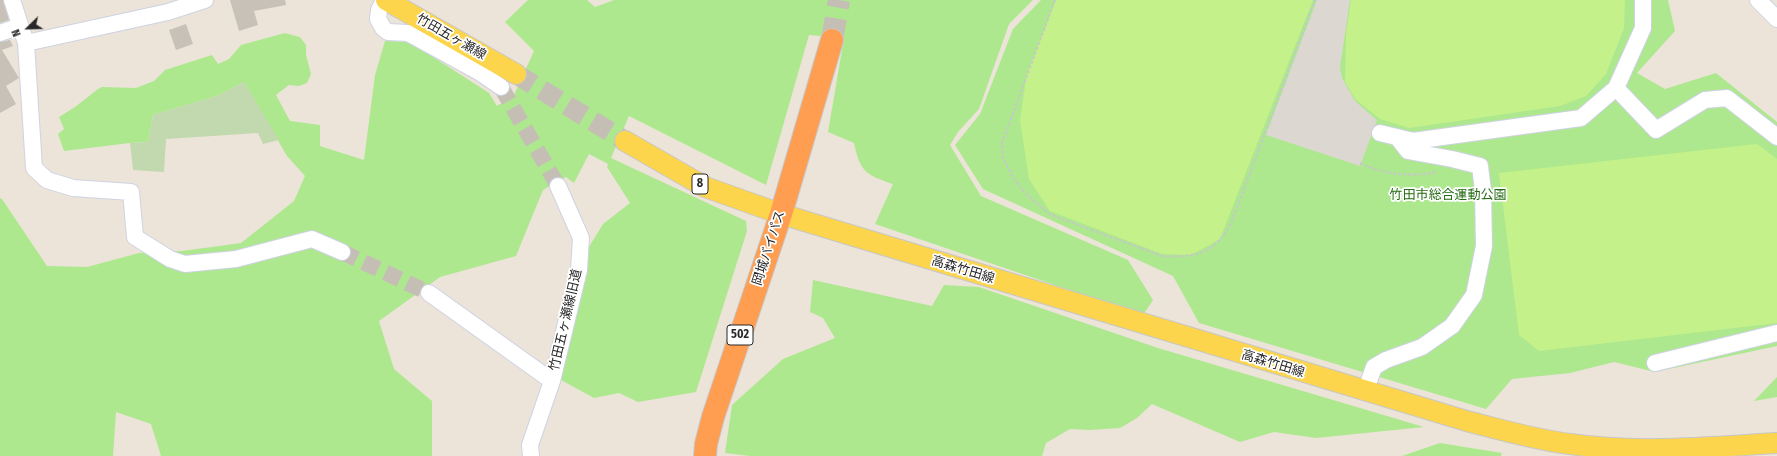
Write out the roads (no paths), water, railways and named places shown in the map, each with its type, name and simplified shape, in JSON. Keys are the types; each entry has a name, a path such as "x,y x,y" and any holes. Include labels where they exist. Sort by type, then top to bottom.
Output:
{"highway":[{"name":"岡城バイパス","path":"705,456 712,417 781,214 832,40"}],"main road":[{"name":"竹田五ヶ瀬線","path":"385,0 516,74"},
{"name":"8","path":"625,141 705,187 781,214"},
{"name":"高森竹田線","path":"781,214 1364,392 1470,422 1548,440 1571,445 1663,453 1777,443"}],"street":[{"path":"12,0 26,44 34,168 47,180 73,188 131,192 135,237 170,259 185,264 236,259 312,239 342,252"},
{"path":"26,44 166,6 205,0"},
{"path":"385,0 379,10 378,19 383,28 388,32 408,33 479,72 501,87"},
{"path":"1380,133 1413,141 1581,118 1616,88 1643,28 1643,0"},
{"path":"1758,0 1777,19"},
{"path":"0,34 20,26"},
{"path":"1616,88 1656,130 1705,100 1727,98 1777,137"},
{"path":"1364,392 1374,367 1386,360 1422,347 1452,326 1474,295 1484,246 1483,191 1480,166 1408,151 1397,137"},
{"name":"竹田五ヶ瀬線旧道","path":"531,456 530,445 552,381 579,270 581,238 558,186"},
{"path":"429,293 552,381"},
{"path":"1655,363 1777,333"}],"tunnel":[{"path":"832,40 839,0"},
{"path":"516,74 625,141"},
{"path":"501,87 558,186"},
{"path":"342,252 429,293"}],"park label":[{"name":"竹田市総合運動公園","path":"1448,195"}]}
